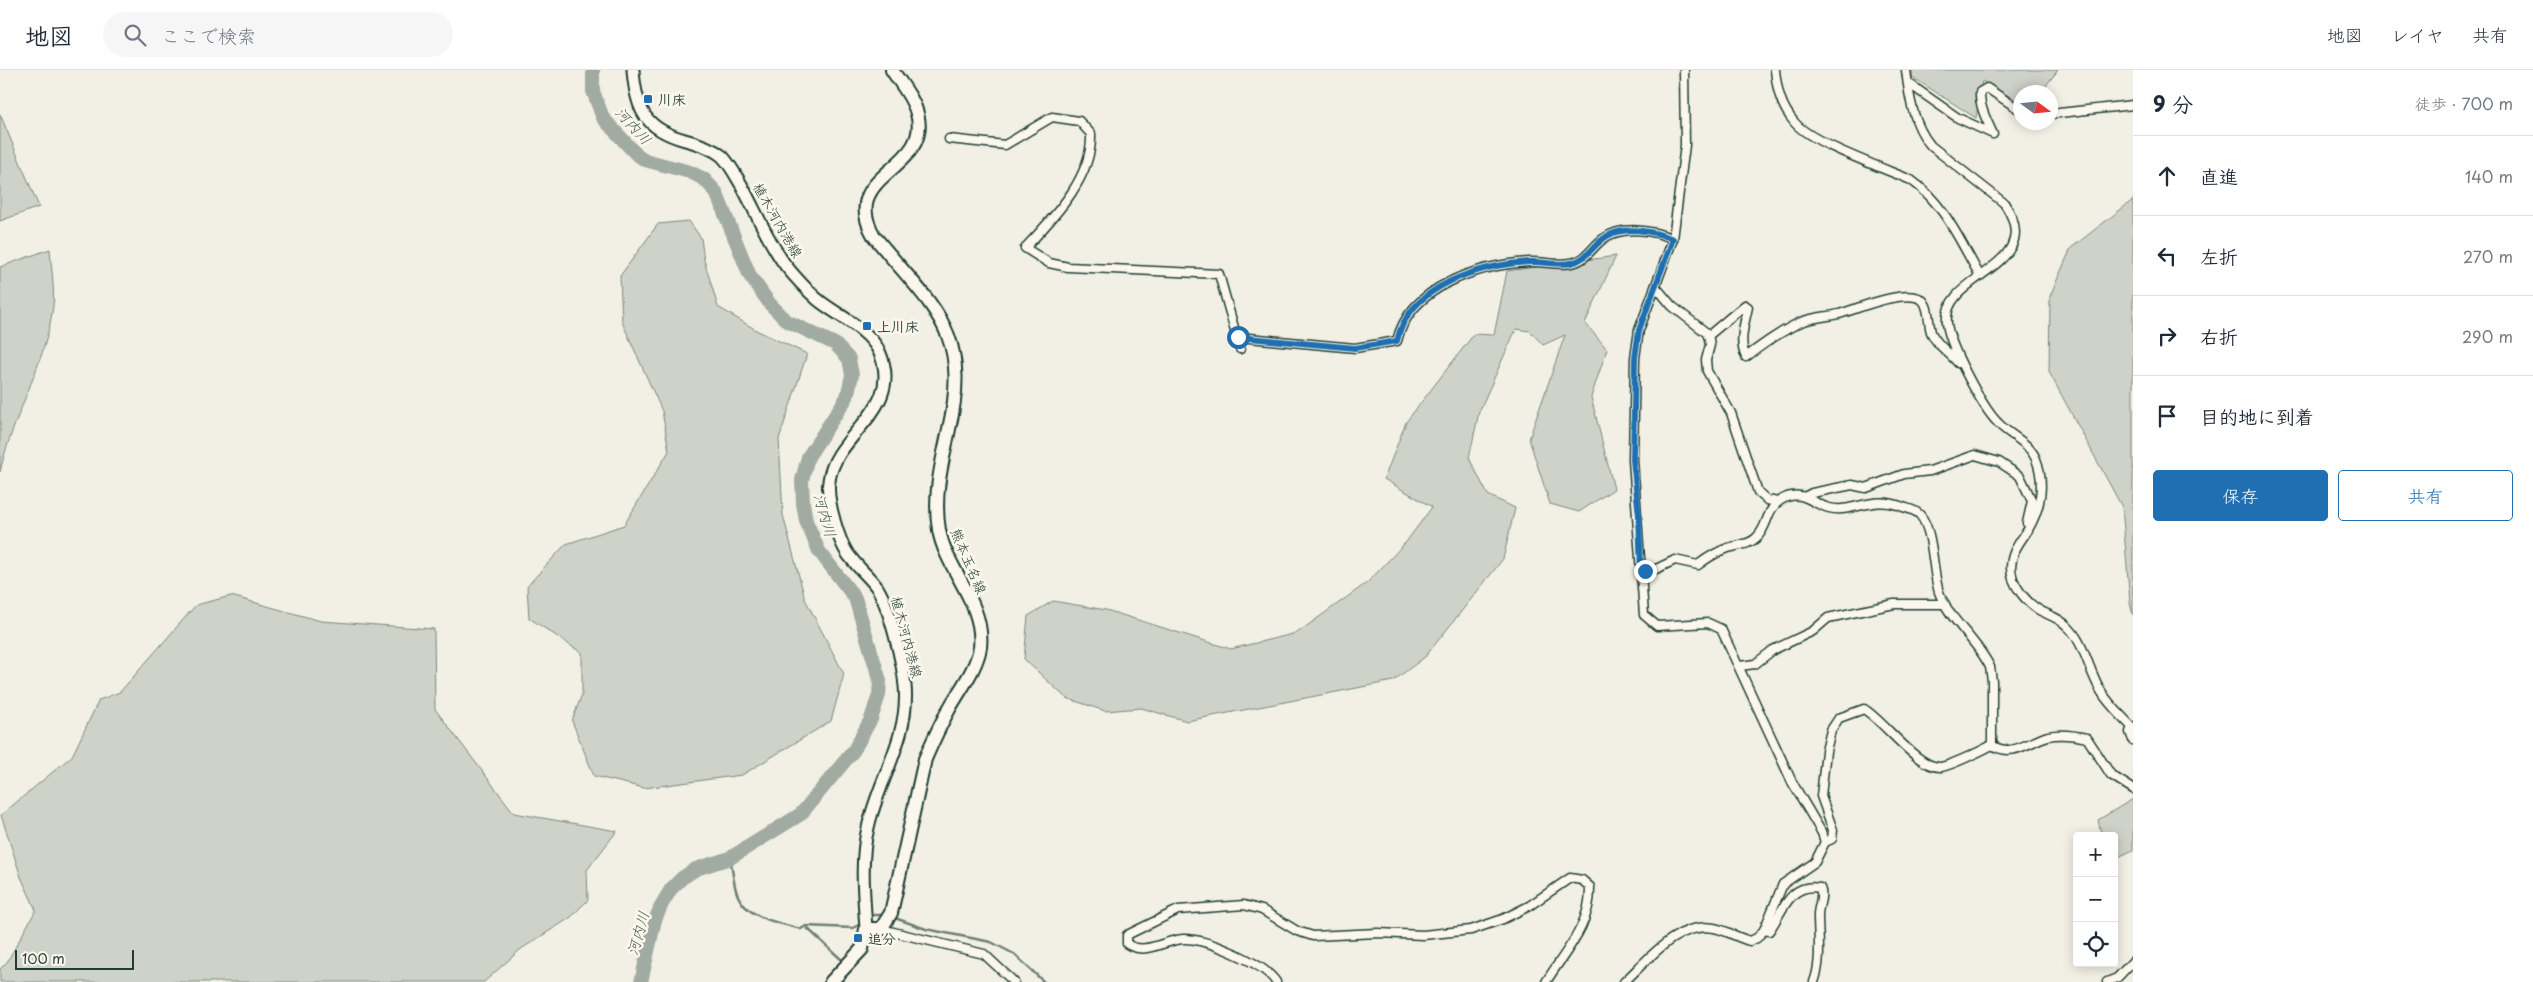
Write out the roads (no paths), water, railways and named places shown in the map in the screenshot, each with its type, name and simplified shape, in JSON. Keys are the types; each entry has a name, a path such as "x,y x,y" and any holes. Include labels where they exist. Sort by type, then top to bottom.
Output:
{"main road":[{"name":"植木河内港線","path":"633,70 637,102 643,115 658,129 702,146 724,158 784,264 816,298 872,338 883,365 884,388 879,402 840,455 829,481 833,513 846,551 878,589 886,608 906,688 902,730 873,808 864,850 866,929"},
{"name":"熊本玉名線","path":"881,929 891,913 926,759 935,736 980,648 977,618 940,533 935,507 936,489 956,395 954,353 939,316 874,236 866,221 864,205 869,191 904,157 913,144 918,130 915,109 892,70"},
{"path":"831,982 862,949 866,929 881,929"}],"street":[{"path":"1684,70 1685,145 1673,239 1639,330 1635,358 1633,460 1639,516 1644,615 1647,620 1657,626 1708,623 1722,629 1792,782 1822,833 1825,842"},
{"path":"1775,70 1777,89 1783,105 1796,124 1820,140 1911,180 1922,188 1945,214 1980,276"},
{"path":"1906,70 1922,136 1931,146 1994,194 2010,212 2013,224 2012,244 2006,256 1952,300 1946,320 1948,334 1992,416 2004,429 2024,443 2036,458 2040,472 2042,499 2029,528 2012,556 2011,570 2017,589 2037,609 2065,624 2075,635 2101,691 2132,727 2130,732 2133,740"},
{"path":"1908,83 1958,118 1993,134 1980,103 1980,92 1986,88 2013,105"},
{"path":"2058,113 2133,105"},
{"path":"949,139 1005,145 1052,116 1079,121 1091,134 1092,141 1082,175 1054,217 1026,248 1049,263 1068,267 1219,274 1240,349"},
{"path":"1238,337 1355,348 1397,341 1404,319 1426,296 1454,280 1486,268 1526,262 1570,264 1583,259 1601,240 1616,231 1653,233 1673,239"},
{"path":"1656,288 1672,306 1708,336 1710,345 1705,365 1731,413 1758,492 1767,500 1778,502"},
{"path":"1708,336 1745,305 1748,307 1743,332 1743,352 1746,357 1774,336 1802,321 1841,313 1863,304 1895,298 1915,298 1925,304 1931,331 1936,343 1958,363 1963,364"},
{"path":"1641,572 1656,569 1675,560 1698,565 1728,548 1750,542 1760,533 1768,513 1778,502 1793,496 1806,496 1812,493 1852,485 1866,488 1904,474 1930,471 1975,455 1985,456 1999,462 2020,476 2032,501 2027,524 2029,528"},
{"path":"1806,496 1822,505 1836,509 1876,501 1896,504 1917,512 1924,521 1939,591 1945,604 1990,667 1992,681 1992,745"},
{"path":"1740,666 1755,664 1773,650 1813,631 1828,618 1894,604 1945,604"},
{"path":"1624,982 1678,935 1690,929 1700,926 1716,928 1750,941 1757,938 1764,930 1778,892 1783,884 1815,862 1825,842 1832,839 1833,830 1824,812 1821,796 1823,773 1832,730 1839,718 1864,709 1876,717 1924,762 1940,767 1992,745 2007,751 2054,735 2064,734 2087,738 2111,775 2133,789"},
{"path":"1276,982 1272,976 1259,966 1216,946 1181,939 1144,950 1127,944 1127,935 1178,910 1244,905 1262,910 1297,931 1313,936 1378,933 1423,935 1471,930 1503,920 1529,906 1570,878 1582,880 1590,888 1588,910 1578,935 1546,982"},
{"path":"1764,930 1769,931 1787,901 1797,890 1806,887 1820,888 1822,892 1818,914 1820,936 1814,982"},
{"path":"881,929 984,954 1014,982"},
{"path":"2107,982 2117,978 2133,961"}],"waterway":[{"name":"河内川","path":"593,70 593,91 603,118 635,153 645,160 690,172 704,179 716,192 750,276 770,304 787,321 835,344 849,359 852,375 847,397 808,457 802,480 803,503 806,521 819,551 855,598 880,681 879,695 871,719 854,750 801,814 730,858 696,869 682,878 671,889 655,920 641,982"},
{"path":"730,858 738,896 749,910 765,919 801,929 806,926 853,928 862,923"},
{"path":"869,918 874,915 884,915"},
{"path":"892,917 926,929 991,942 1014,954 1044,982"},
{"path":"807,928 843,961"}],"place":[{"name":"川床","path":"648,99"},
{"name":"上川床","path":"867,326"},
{"name":"追分","path":"858,938"}]}
